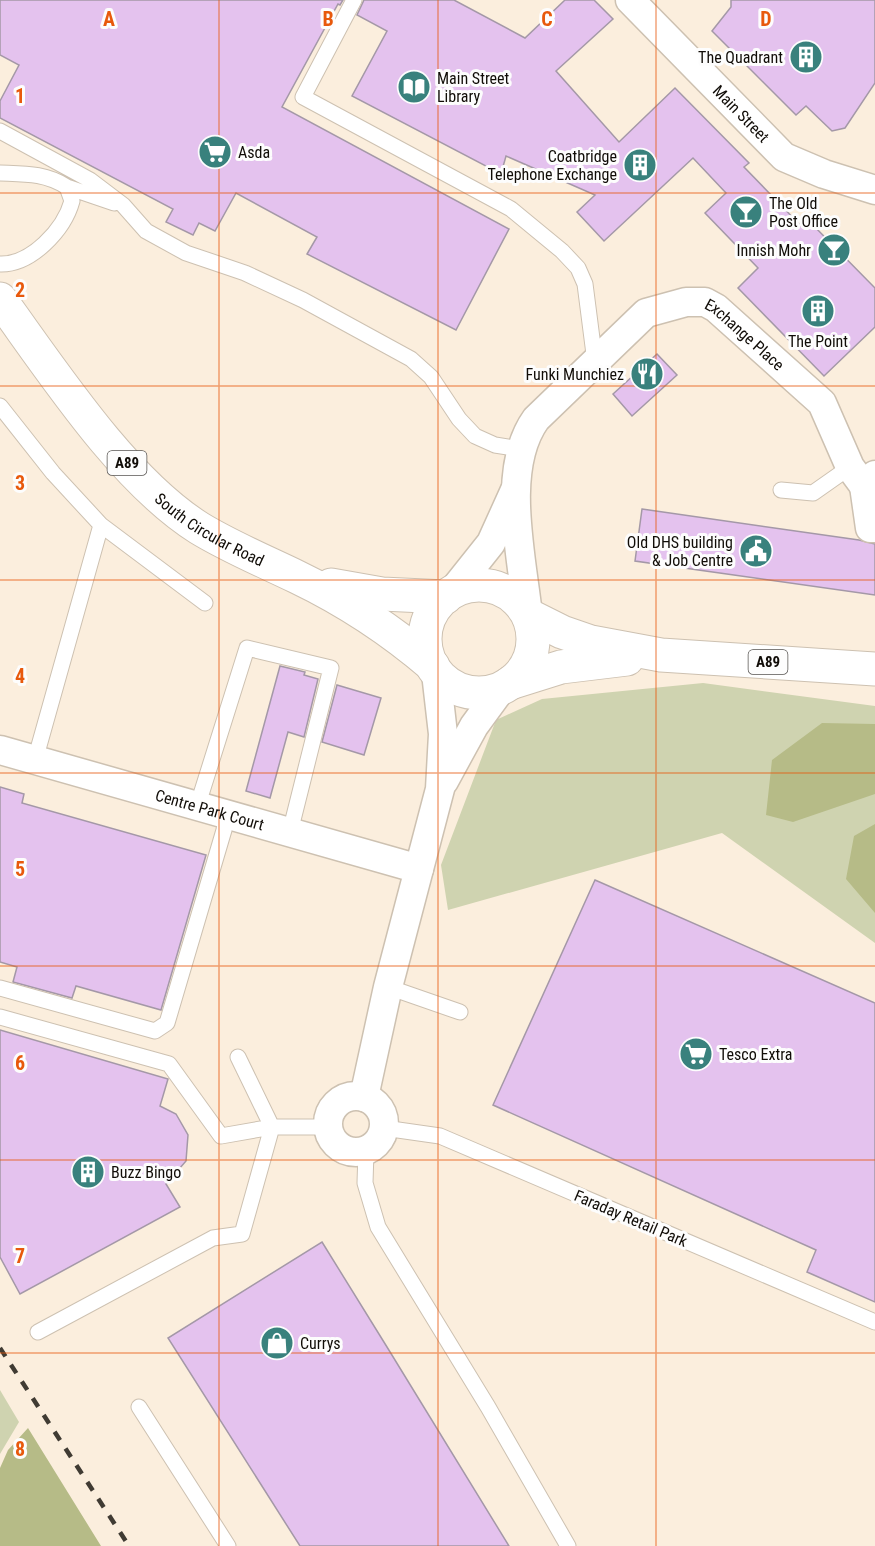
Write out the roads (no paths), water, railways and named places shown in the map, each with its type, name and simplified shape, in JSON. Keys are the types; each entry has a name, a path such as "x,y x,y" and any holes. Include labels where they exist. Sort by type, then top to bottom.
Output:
{"main road":[{"name":"South Circular Road","path":"0,299 69,394 140,478 198,527 256,559 297,577 367,614 435,669"},
{"name":"South Circular Road","path":"297,577 382,594 449,595"},
{"name":"A89","path":"449,595 469,586 488,586 504,591 518,601 528,615 562,632 591,642 661,655 875,669"},
{"path":"435,669 428,656 425,638 428,620 438,604 449,595"},
{"path":"506,686 527,666 533,649 534,636 528,615"},
{"name":"A89","path":"435,669 450,685 467,692 484,693 585,663 661,655"}],"street":[{"name":"Main Street","path":"630,0 784,157 824,174 875,190"},
{"name":"Exchange Place","path":"528,615 516,490 521,449 526,433 536,419 646,313 686,302 705,302 716,308 822,403 863,476 870,528 875,528"},
{"name":"Exchange Place","path":"449,595 491,543 516,490"},
{"path":"364,1096 388,987 440,789 443,734 435,669"},
{"path":"440,789 474,726 506,686"},
{"name":"Centre Park Court","path":"0,750 198,804 419,869"},
{"path":"347,1096 364,1096 381,1109 384,1128 377,1143 366,1151 356,1152 341,1148 334,1142 328,1127 328,1118 337,1102 347,1096"}],"lane":[{"path":"354,0 303,97 511,209 562,251 578,268 585,284 595,362"},
{"path":"0,131 90,180 123,205 146,231 186,253 244,273 303,300 411,359 431,377 455,414 475,436 495,445 521,449"},
{"path":"27,146 33,173"},
{"path":"0,172 33,173 54,179 87,195 123,205"},
{"path":"0,264 25,259 56,231 72,201 67,187"},
{"path":"0,406 53,473 100,525 205,603"},
{"path":"781,490 813,493 863,476"},
{"path":"35,760 100,525"},
{"path":"198,804 247,648 330,668 290,831"},
{"path":"0,988 155,1031 167,1023 227,813"},
{"path":"388,987 460,1012"},
{"path":"0,1017 170,1064 221,1136 272,1127 328,1127"},
{"path":"38,1332 213,1238 242,1234 272,1127 238,1057"},
{"name":"Faraday Retail Park","path":"384,1128 440,1136 875,1322"},
{"path":"366,1151 365,1182 378,1227 488,1407 568,1546"},
{"path":"139,1407 228,1546"}],"railway":[{"path":"0,1348 129,1546"}],"place":[{"name":"The Quadrant","path":"806,57"},
{"name":"Main Street Library","path":"414,87"},
{"name":"Asda","path":"215,152"},
{"name":"Coatbridge Telephone Exchange","path":"640,165"},
{"name":"The Old Post Office","path":"746,212"},
{"name":"Innish Mohr","path":"834,250"},
{"name":"The Point","path":"818,311"},
{"name":"Funki Munchiez","path":"647,374"},
{"name":"Old DHS building & Job Centre","path":"756,551"},
{"name":"Tesco Extra","path":"696,1054"},
{"name":"Buzz Bingo","path":"88,1172"},
{"name":"Currys","path":"277,1343"}]}
